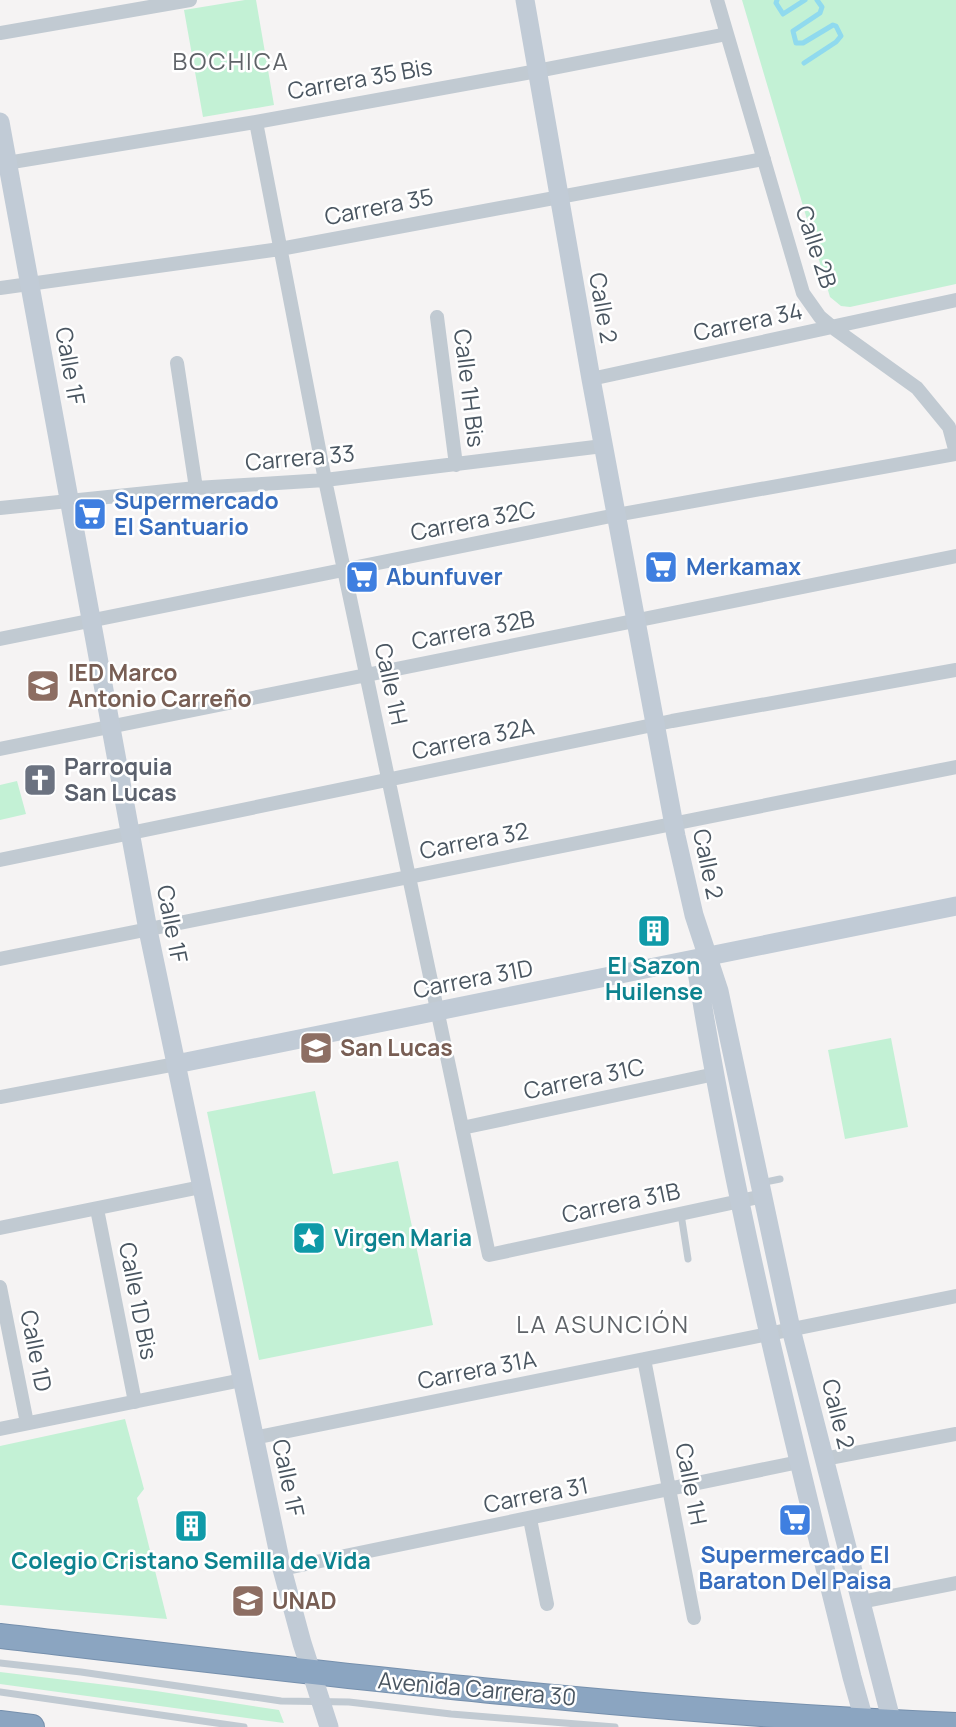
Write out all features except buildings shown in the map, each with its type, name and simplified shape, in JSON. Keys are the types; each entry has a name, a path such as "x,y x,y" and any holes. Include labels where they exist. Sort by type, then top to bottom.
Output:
{"highway":[{"name":"Avenida Carrera 30","path":"0,1636 311,1672 714,1712 866,1724 956,1725"},
{"path":"0,1723 32,1727"}],"street":[{"path":"0,33 190,0"},
{"name":"Calle 2","path":"525,0 603,446 674,824 694,915 715,1074 767,1334 866,1724"},
{"name":"Calle 2B","path":"717,0 803,293 820,317 917,388 949,427 956,453"},
{"name":"Carrera 35 Bis","path":"4,163 256,122 727,33"},
{"name":"Calle 1F","path":"0,122 4,163 30,283 148,930 282,1569 311,1672 330,1727"},
{"name":"Calle 1H","path":"256,122 325,480 489,1255"},
{"name":"Carrera 35","path":"0,288 281,249 764,159"},
{"name":"Carrera 34","path":"591,379 956,300"},
{"name":"Calle 1H Bis","path":"437,317 456,465"},
{"path":"177,363 196,488"},
{"name":"Carrera 33","path":"0,508 196,488 325,480 603,446"},
{"name":"Carrera 32C","path":"0,639 616,515 956,453"},
{"name":"Carrera 32B","path":"0,749 956,556"},
{"name":"Carrera 32A","path":"0,860 656,725 956,670"},
{"name":"Carrera 32","path":"0,959 956,767"},
{"name":"Carrera 31D","path":"0,1097 176,1064 956,906"},
{"name":"Calle 2","path":"701,958 719,991 792,1329 892,1725"},
{"name":"Carrera 31C","path":"462,1128 715,1074"},
{"path":"0,1228 201,1187"},
{"name":"Carrera 31B","path":"489,1255 741,1200 762,1189"},
{"name":"Calle 1D Bis","path":"97,1209 135,1402"},
{"name":"Calle 1D","path":"0,1287 27,1423"},
{"name":"Carrera 31A","path":"254,1438 956,1296"},
{"name":"Calle 1H","path":"644,1359 694,1618"},
{"path":"0,1429 242,1380"},
{"path":"824,1458 956,1434"},
{"name":"Carrera 31","path":"282,1569 799,1462"},
{"path":"530,1519 547,1604"},
{"path":"861,1602 956,1583"}],"lane":[{"path":"762,1189 780,1179"},
{"path":"681,1214 688,1259"},
{"path":"0,1663 281,1701 349,1702 451,1714 615,1727"},
{"path":"0,1692 244,1727"}],"green space":[{"path":"256,0 274,105 203,117 184,10"},
{"path":"742,0 956,0 956,284 850,307 841,306 830,297"},
{"path":"17,781 26,814 0,820 0,785"},
{"path":"891,1038 908,1127 845,1139 828,1050"},
{"path":"315,1091 333,1174 398,1161 433,1325 259,1360 207,1112"},
{"path":"125,1419 144,1489 137,1498 167,1619 0,1605 0,1446"},
{"path":"0,1672 156,1691 279,1710 284,1723 0,1684"}],"waterway":[{"path":"777,0 776,3 783,14 805,0"},
{"path":"804,63 841,36 833,25 803,43 796,43 793,31 820,13 822,7 817,0"}],"place":[{"name":"Supermercado El Santuario","path":"90,514"},
{"name":"Merkamax","path":"661,567"},
{"name":"Abunfuver","path":"362,577"},
{"name":"IED Marco Antonio Carreño","path":"43,686"},
{"name":"Parroquia San Lucas","path":"40,780"},
{"name":"El Sazon Huilense","path":"654,931"},
{"name":"San Lucas","path":"316,1048"},
{"name":"Virgen Maria","path":"309,1238"},
{"name":"Supermercado El Baraton Del Paisa","path":"795,1520"},
{"name":"Colegio Cristano Semilla de Vida","path":"191,1526"},
{"name":"UNAD","path":"248,1601"}],"district":[{"name":"BOCHICA","path":"231,62"},
{"name":"LA ASUNCIÓN","path":"603,1325"}]}
